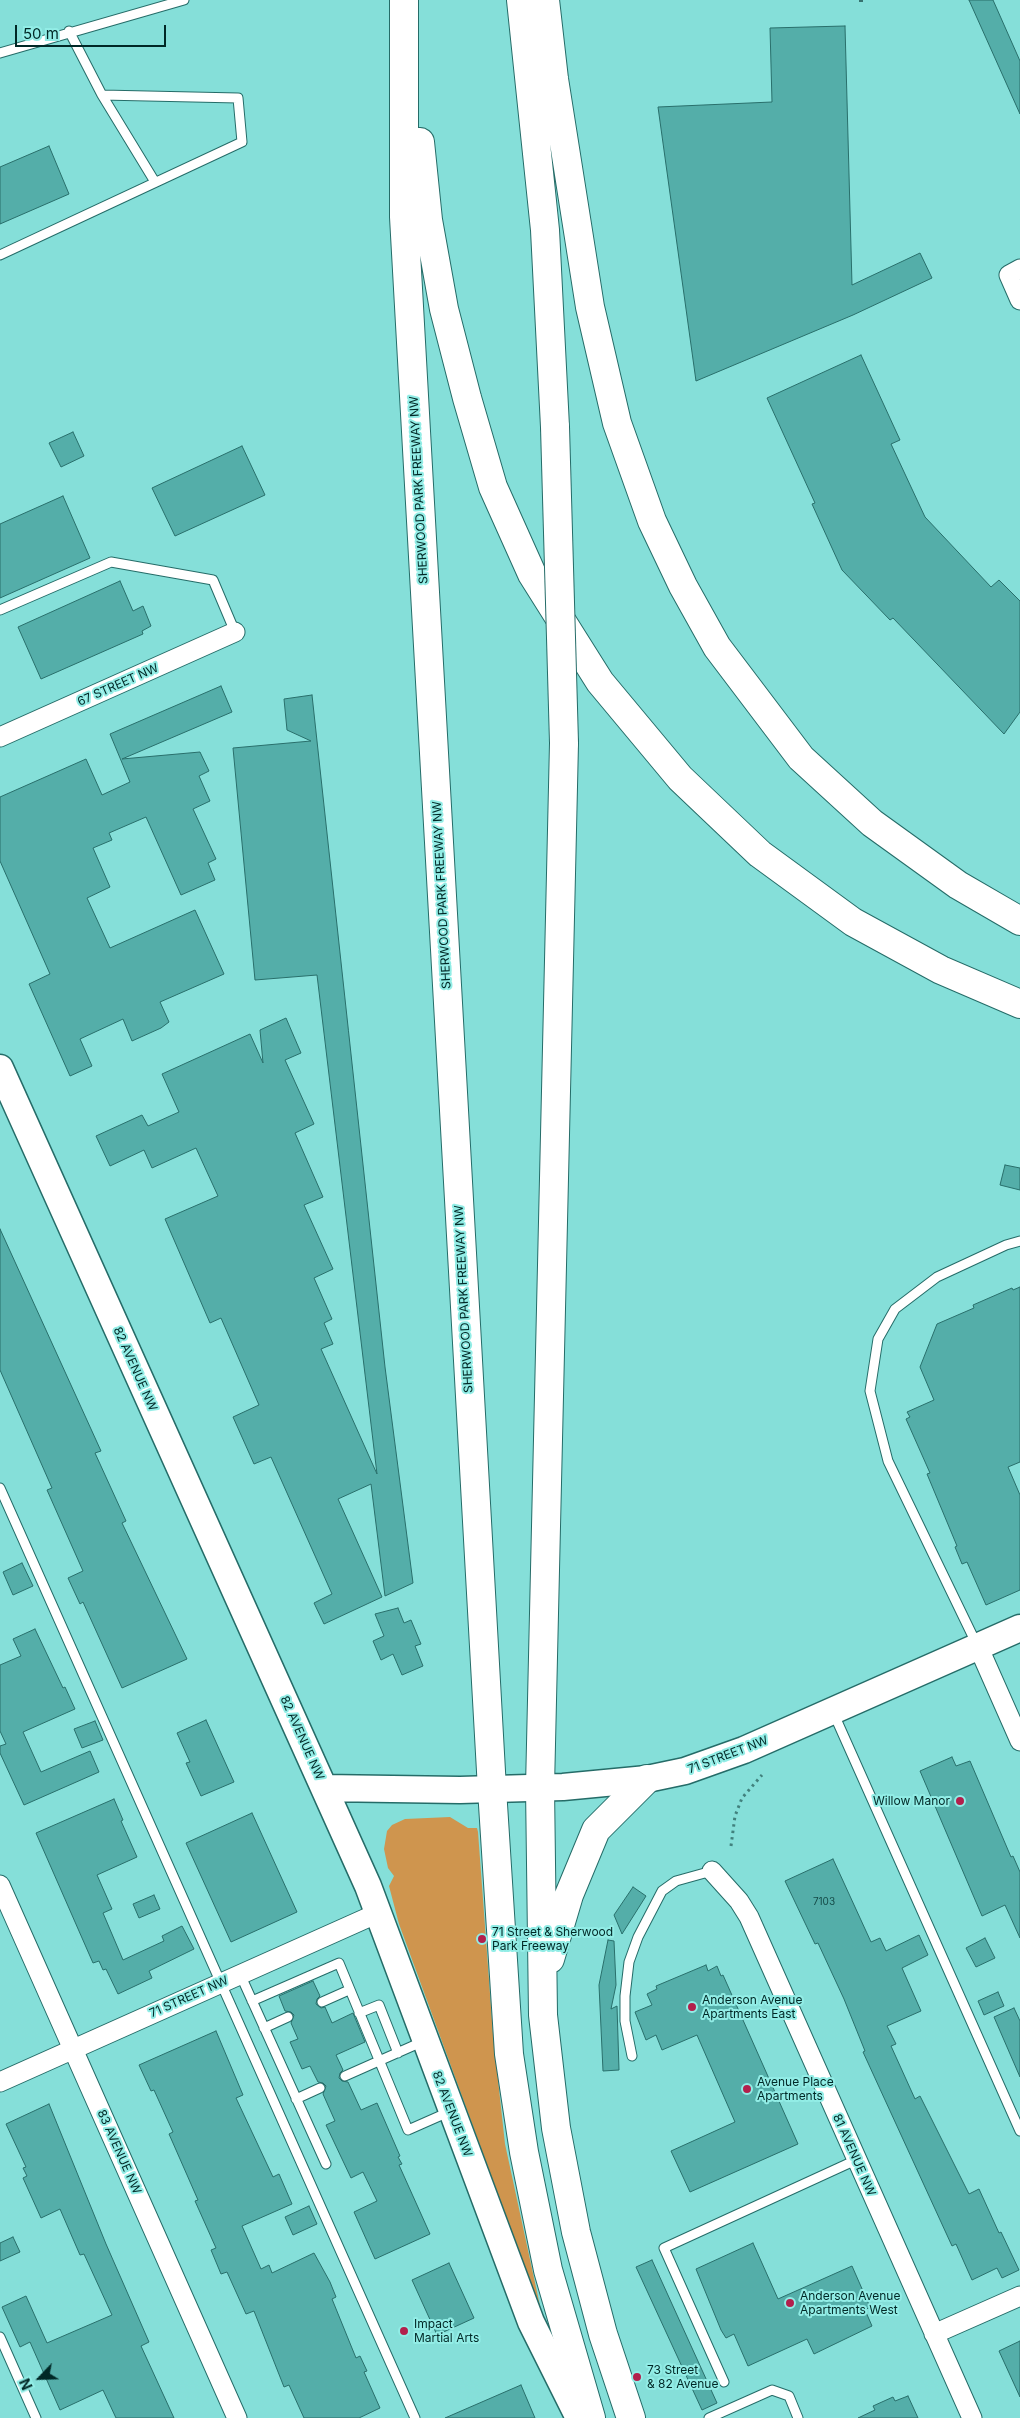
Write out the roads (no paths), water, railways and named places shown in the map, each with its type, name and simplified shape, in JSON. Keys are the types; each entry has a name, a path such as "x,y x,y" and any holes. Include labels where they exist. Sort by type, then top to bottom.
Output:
{"main road":[{"path":"521,0 544,230 555,427 564,743 540,1787 542,1984 547,2064 556,2128 576,2232 603,2334 631,2418"},
{"path":"545,0 554,79 590,307 617,423 652,520 682,586 717,647 801,758 872,823 958,885 1020,921"},
{"path":"405,6 428,220 444,309 467,398 493,486 532,574 600,682 680,778 760,854 853,922 941,970 1020,1004"},
{"name":"SHERWOOD PARK FREEWAY NW","path":"405,6 404,217 492,1789"},
{"path":"542,1984 569,1895 596,1830 647,1779"},
{"path":"492,1789 509,2054 524,2152 548,2270 591,2418"}],"street":[{"path":"1014,272 1020,300"},
{"name":"67 STREET NW","path":"0,737 235,632"},
{"name":"82 AVENUE NW","path":"0,1070 324,1788 378,1913 424,2041 531,2322 579,2418"},
{"name":"71 STREET NW","path":"324,1788 492,1789 647,1779 708,1764 833,1712 1020,1628"},
{"path":"978,1646 1020,1741"},
{"name":"81 AVENUE NW","path":"712,1871 727,1885 749,1917 972,2418"},
{"name":"83 AVENUE NW","path":"0,1886 5,1912 74,2049 237,2418"},
{"name":"71 STREET NW","path":"0,2082 378,1913"},
{"path":"934,2334 1020,2296"}],"lane":[{"path":"0,53 69,31 184,0"},
{"path":"69,31 102,95 156,182"},
{"path":"0,255 242,142 238,98 102,95"},
{"path":"0,610 110,562 213,580 235,632"},
{"path":"978,1646 888,1461 870,1391 878,1339 895,1309 937,1277 1006,1245 1020,1241"},
{"path":"0,1488 415,2418"},
{"path":"833,1712 1020,2130"},
{"path":"632,2056 625,2021 625,1996 630,1962 638,1937 662,1891 676,1881 712,1871"},
{"path":"252,2001 339,1963 408,2130 451,2111"},
{"path":"240,1974 326,2164"},
{"path":"322,2002 349,1990"},
{"path":"359,2013 379,2005 398,2053"},
{"path":"264,2028 288,2017"},
{"path":"346,2076 424,2041"},
{"path":"296,2099 320,2088"},
{"path":"724,2382 664,2248 856,2160"},
{"path":"0,2337 36,2418"},
{"path":"709,2418 772,2390 789,2396 798,2418"}],"place":[{"name":"Willow Manor","path":"960,1801"},
{"name":"71 Street & Sherwood Park Freeway","path":"482,1939"},
{"name":"Anderson Avenue Apartments East","path":"692,2007"},
{"name":"Avenue Place Apartments","path":"747,2089"},
{"name":"Anderson Avenue Apartments West","path":"790,2303"},
{"name":"Impact Martial Arts","path":"404,2331"},
{"name":"73 Street & 82 Avenue","path":"637,2377"}]}
